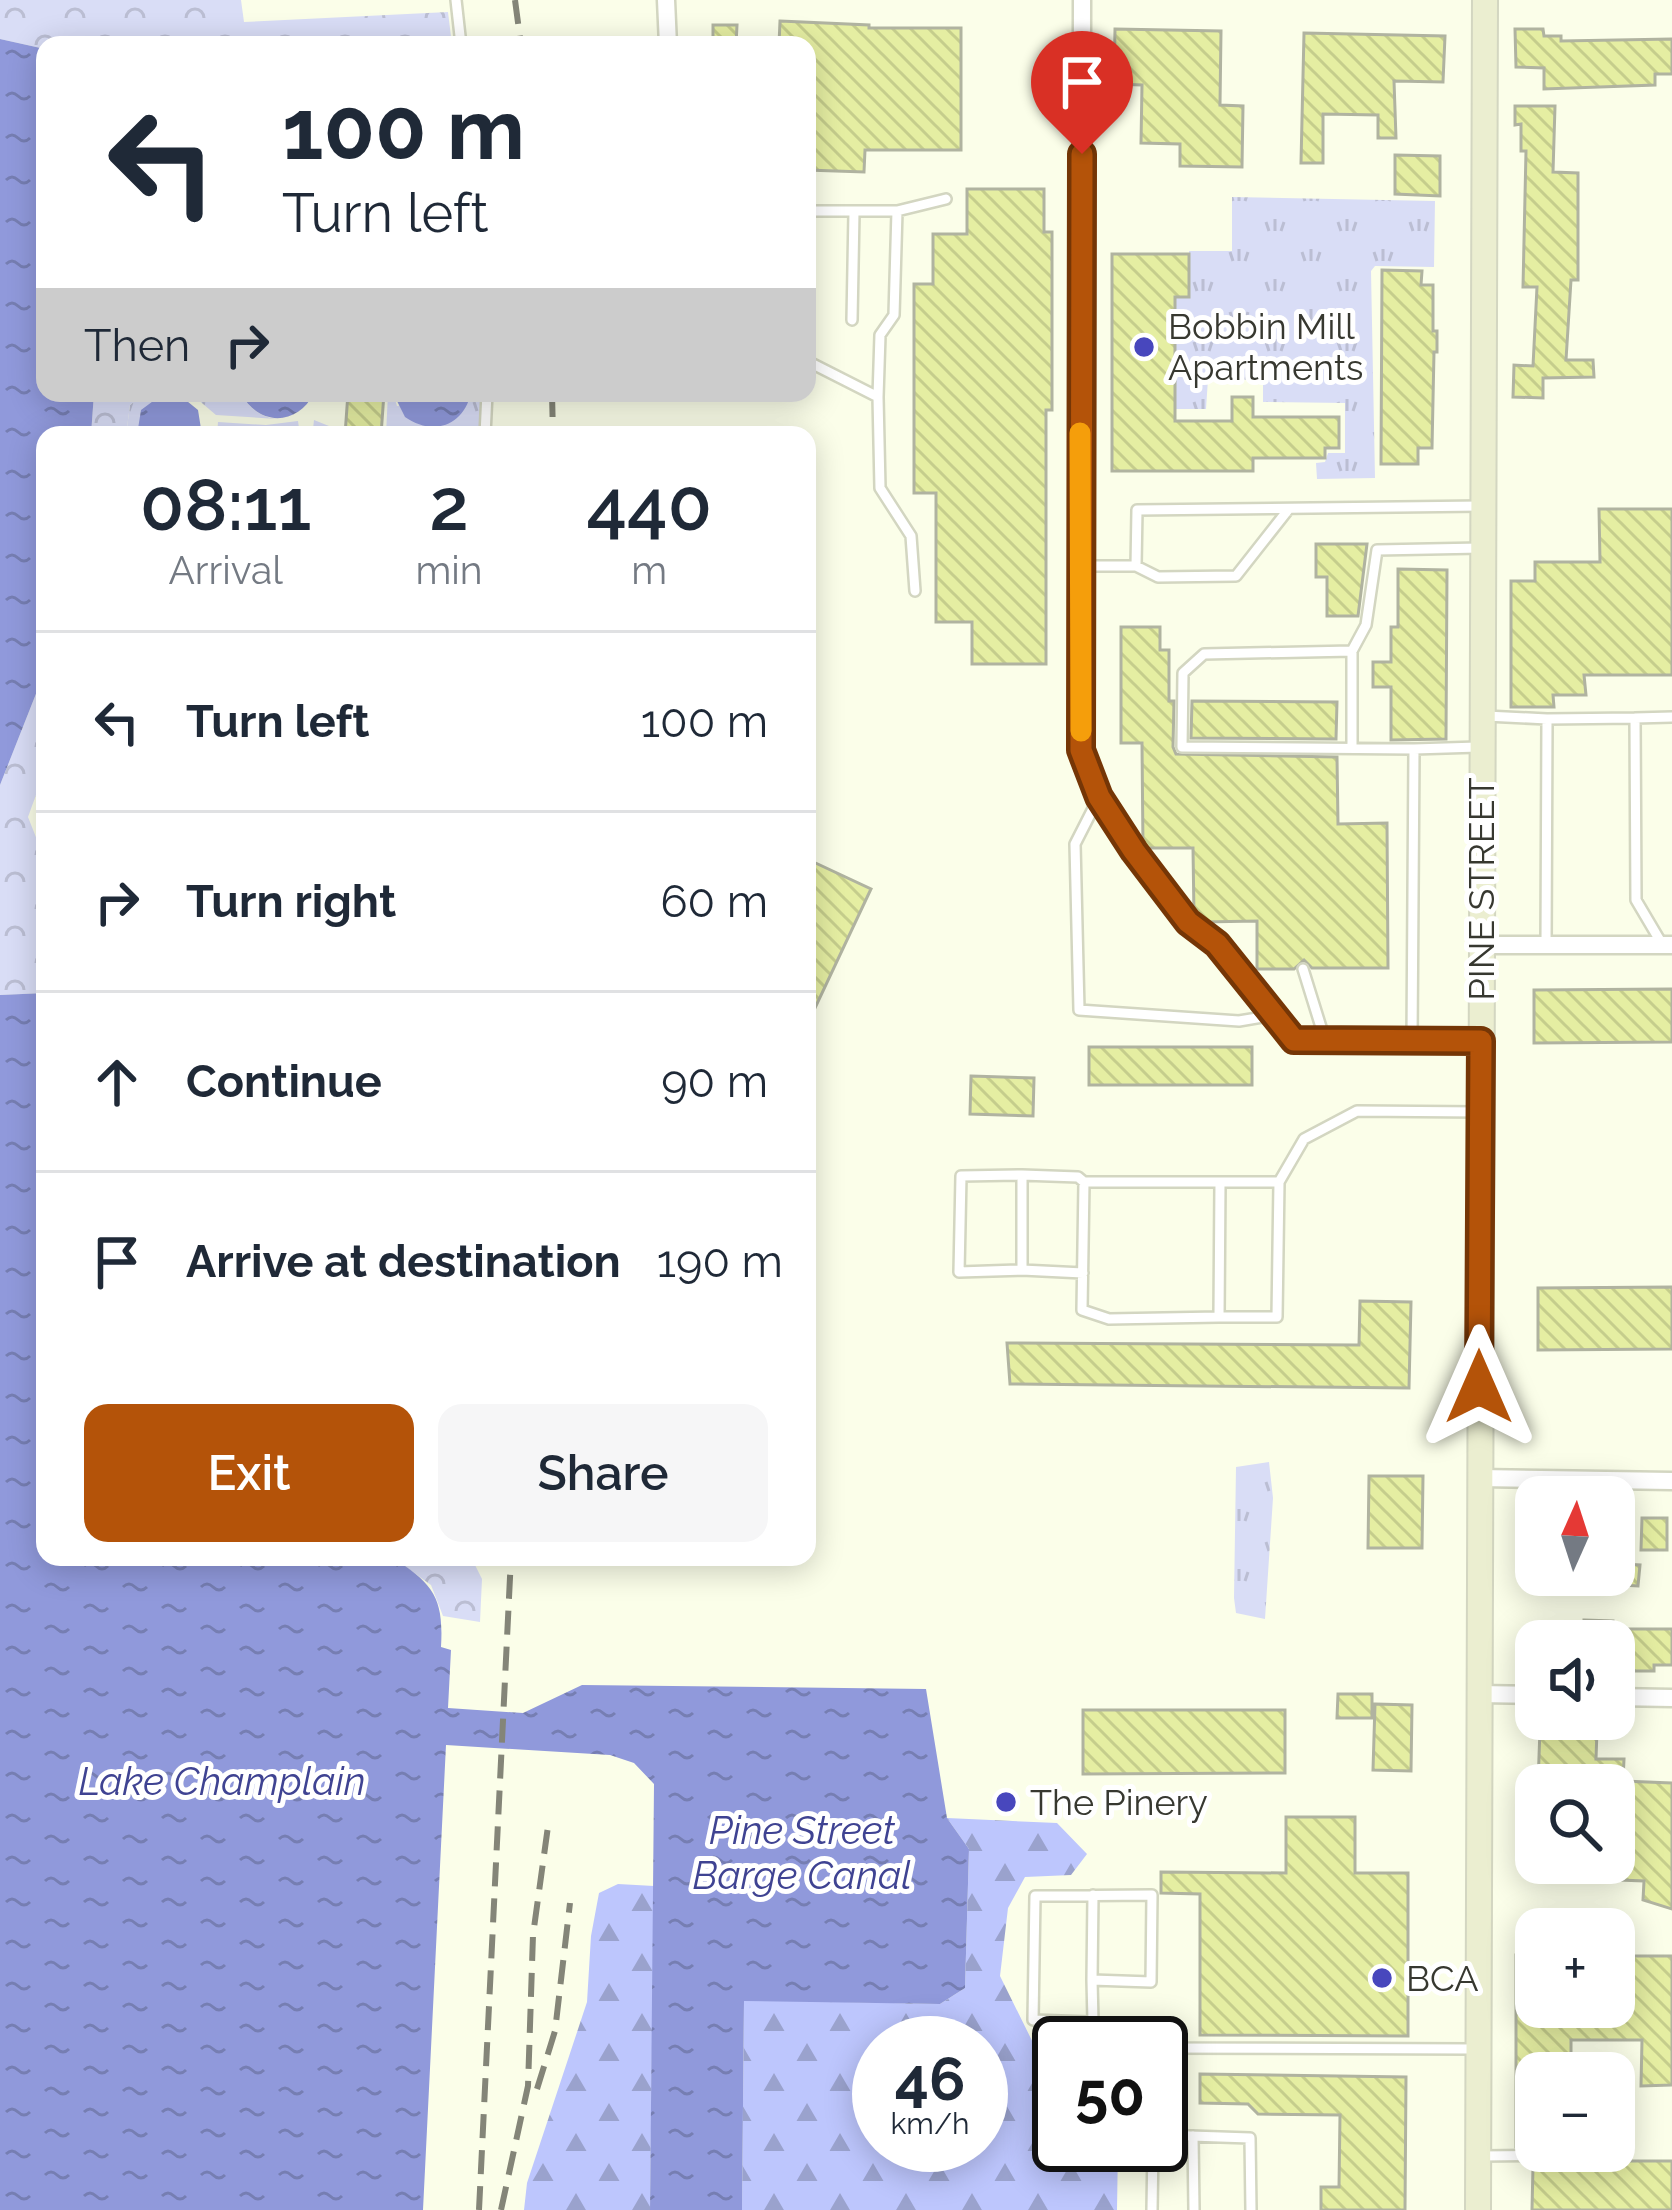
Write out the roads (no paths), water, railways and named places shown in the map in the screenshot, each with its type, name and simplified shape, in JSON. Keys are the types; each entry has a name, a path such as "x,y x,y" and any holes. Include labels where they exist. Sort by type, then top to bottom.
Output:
{"main road":[{"name":"PINE STREET","path":"1478,2210 1485,0"}],"street":[{"path":"666,0 668,36"},
{"path":"1082,0 1081,750 1099,797"},
{"path":"1482,945 1667,945"},
{"path":"1479,1478 1672,1481"},
{"path":"1478,1694 1515,1695"},
{"path":"1635,1697 1672,1698"}],"lane":[{"path":"456,0 459,36"},
{"path":"816,211 897,211 946,200"},
{"path":"897,211 894,315 880,335 880,488 911,536 915,591"},
{"path":"852,320 854,212"},
{"path":"816,366 878,397"},
{"path":"1136,566 1137,510 1482,506"},
{"path":"1080,566 1136,566 1158,577 1235,576 1288,510"},
{"path":"1352,746 1352,651 1366,625 1377,550 1481,548"},
{"path":"1352,651 1204,654 1184,673 1182,747 1482,747"},
{"path":"1481,715 1672,717"},
{"path":"1635,718 1636,900 1667,945"},
{"path":"1546,945 1547,719"},
{"path":"1412,1040 1414,749"},
{"path":"1099,797 1076,844 1079,1010 1239,1021 1275,1015"},
{"path":"1099,797 1188,922 1217,944 1294,1040 1481,1041"},
{"path":"1303,969 1325,1040"},
{"path":"1084,1182 1082,1310 1109,1319 1276,1317 1279,1182 1304,1138 1357,1111 1480,1112"},
{"path":"1022,1175 1022,1270"},
{"path":"1083,1273 959,1272 962,1176 1078,1177 1084,1182 1279,1182"},
{"path":"1219,1317 1220,1183"},
{"path":"1093,1895 1093,2016"},
{"path":"1033,2016 1035,1896 1152,1895 1151,1982 1092,1980"},
{"path":"1188,2046 1478,2049"},
{"path":"1188,2136 1250,2138 1251,2210"},
{"path":"1193,2136 1194,2210"},
{"path":"1478,2156 1515,2156"},
{"path":"1152,2210 1153,2172"}],"water":[{"path":"0,39 36,47 36,402 93,402 92,426 36,426 36,694 0,785"},
{"path":"152,402 188,402 198,410 201,426 138,426 141,410"},
{"path":"308,402 298,412 278,418 267,417 248,404"},
{"path":"398,402 468,402 445,425 426,426 405,417"},
{"name":"Lake Champlain","path":"36,993 36,1566 404,1566 426,1584 438,1604 441,1647 451,1650 448,1708 523,1713 582,1685 926,1689 947,1818 969,1849 965,1988 940,2004 744,2001 742,2210 650,2210 654,1784 634,1763 610,1755 446,1745 423,2210 0,2210 0,995"}],"railway":[{"path":"515,0 520,36"},
{"path":"552,402 553,426"},
{"path":"479,2210 511,1566"},
{"path":"501,2210 528,2086 533,1935 549,1819"},
{"path":"537,2089 555,2031 570,1903"}],"place":[{"name":"Bobbin Mill Apartments","path":"1144,347"},
{"name":"The Pinery","path":"1006,1802"},
{"name":"BCA","path":"1382,1978"}],"water label":[{"name":"Pine Street Barge Canal","path":"802,1852"}]}
